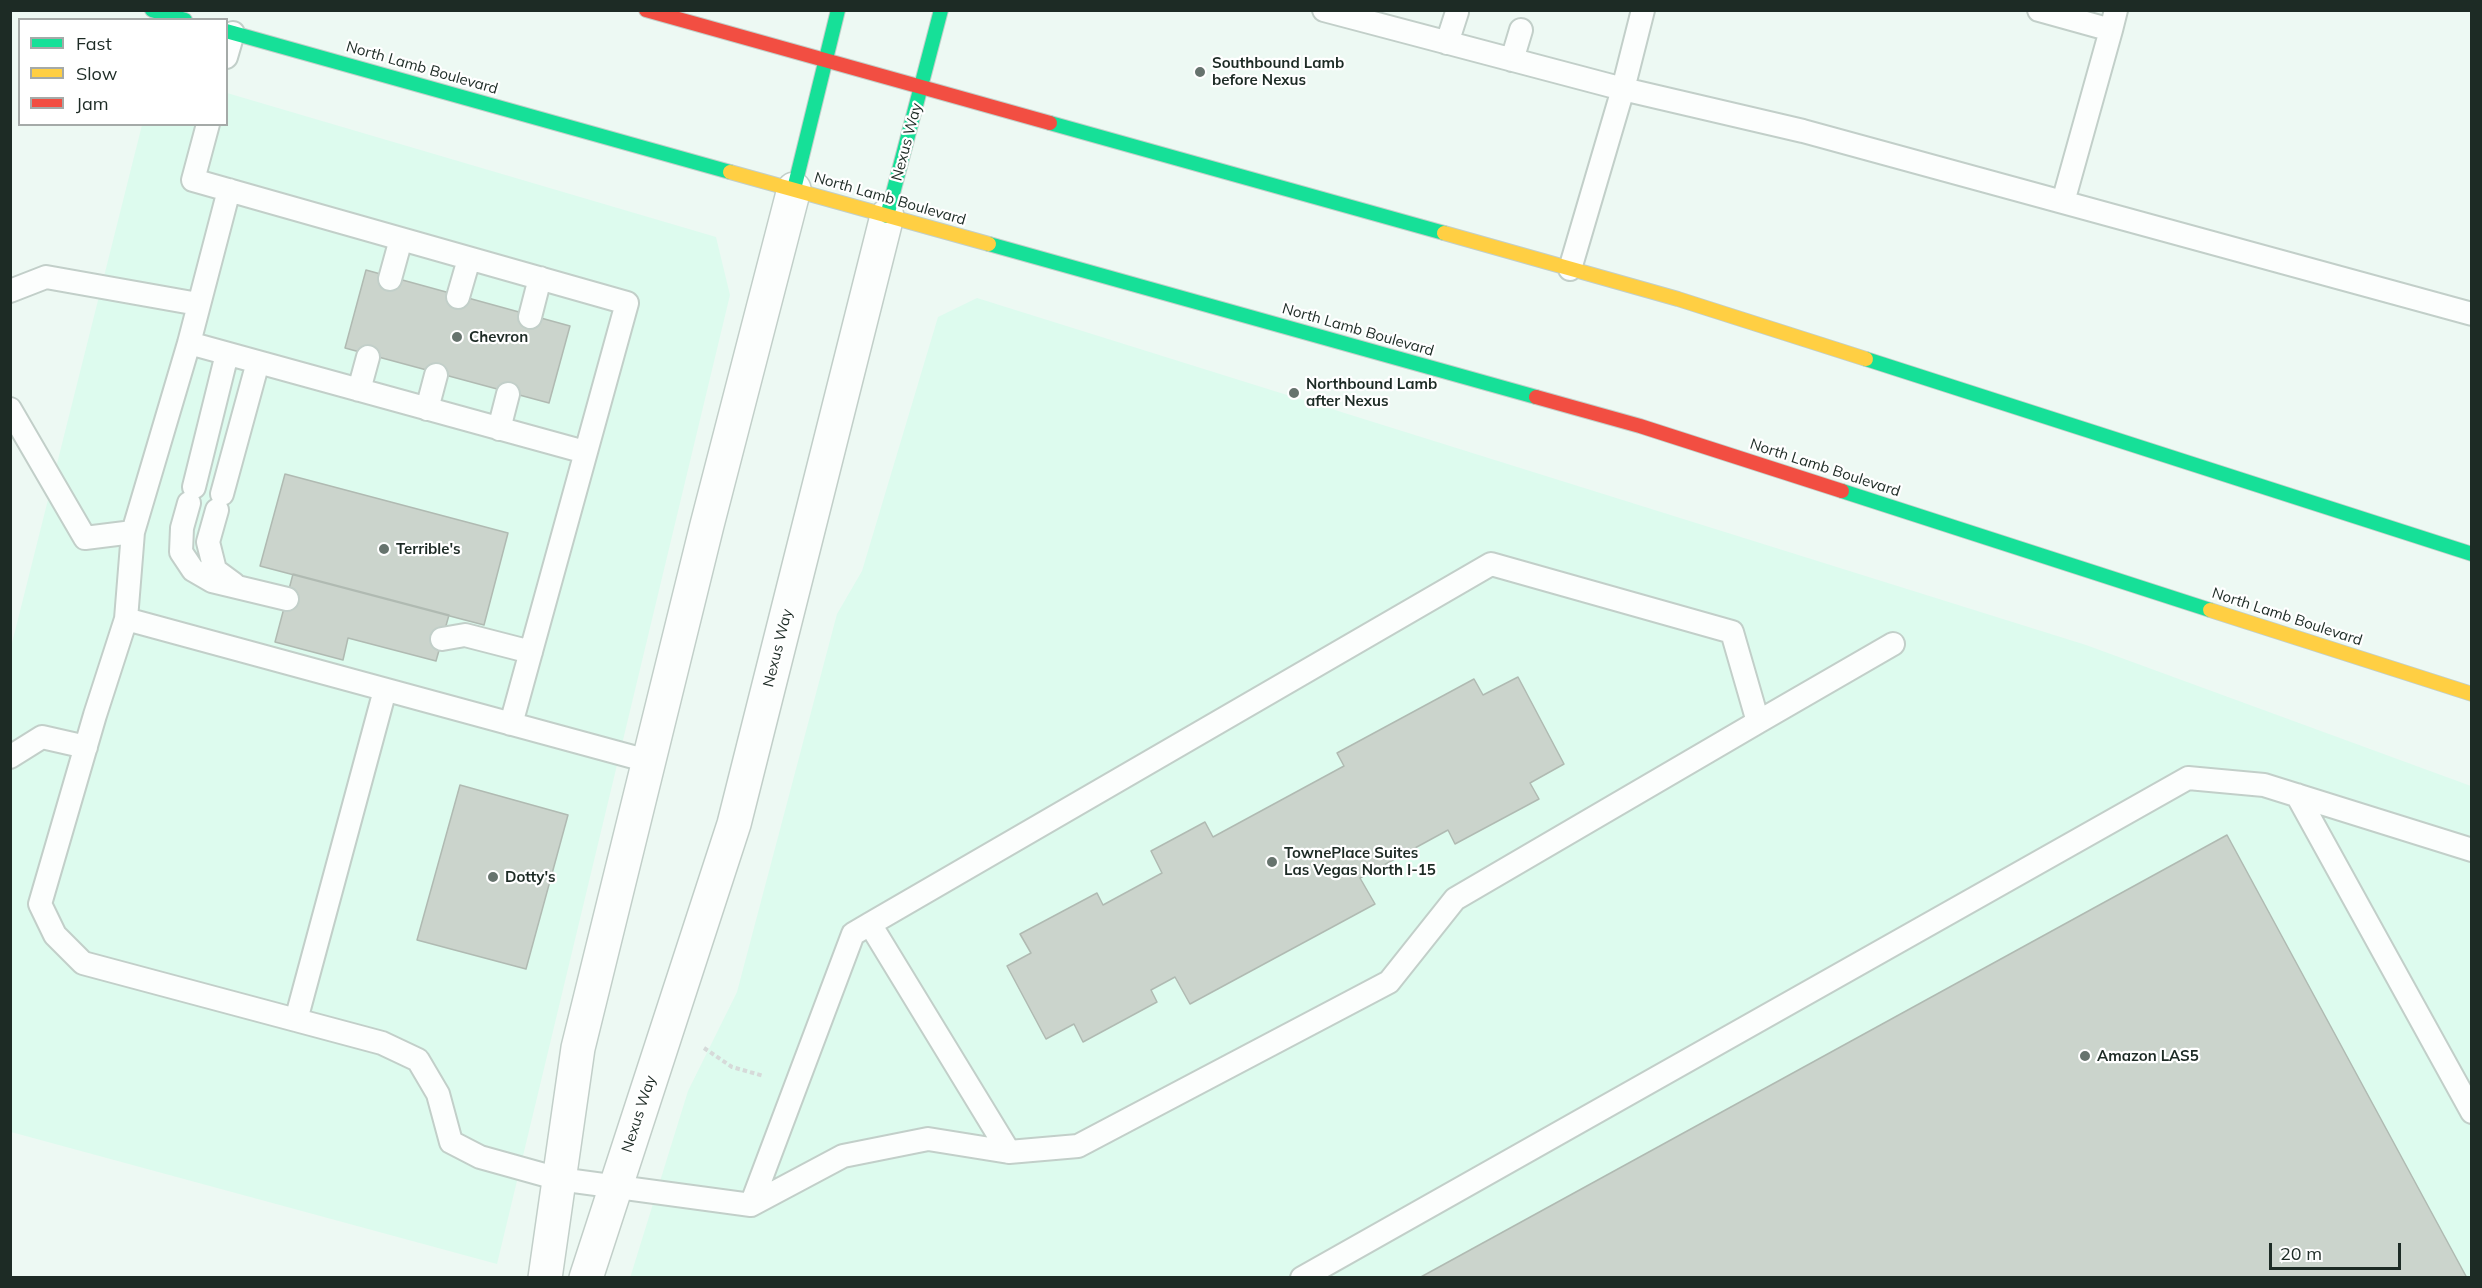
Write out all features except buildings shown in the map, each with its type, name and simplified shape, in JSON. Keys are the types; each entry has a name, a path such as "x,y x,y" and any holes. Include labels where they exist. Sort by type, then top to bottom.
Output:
{"main road":[{"path":"152,10 178,18"},
{"path":"646,10 1678,299 2472,554"},
{"path":"794,189 838,10"},
{"name":"Nexus Way","path":"887,216 941,10"},
{"name":"North Lamb Boulevard","path":"230,32 1640,426 2472,694"}],"street":[{"path":"546,1278 578,1048 648,761 794,189"},
{"name":"Nexus Way","path":"586,1278 734,824 887,216"}],"lane":[{"path":"1570,269 1623,89 1643,10"},
{"path":"2039,10 2113,20 2063,202"},
{"path":"1326,11 1388,19 1447,43 1623,89 1803,131 2472,314"},
{"path":"1447,43 1457,12"},
{"path":"1512,60 1521,30"},
{"path":"207,126 193,180 627,303 511,724"},
{"path":"229,190 189,343 133,532 126,619 40,904 55,935 83,963 382,1043 418,1060 438,1094 451,1142 480,1157 559,1179 751,1204 843,1156 928,1139 1009,1152 1078,1146 1389,982 1455,899 1893,644"},
{"path":"390,279 400,239"},
{"path":"458,297 469,259"},
{"path":"10,291 46,277 198,304"},
{"path":"530,317 540,278"},
{"path":"189,343 585,452"},
{"path":"227,354 182,528 181,552 193,570 212,581 286,599"},
{"path":"359,390 368,357"},
{"path":"235,585 214,570 208,542 258,362"},
{"path":"427,409 436,375"},
{"path":"499,429 508,394"},
{"path":"10,409 85,538 133,532"},
{"path":"751,1204 853,934 1491,564 1732,632 1758,722"},
{"path":"126,619 648,761"},
{"path":"442,639 465,635 531,652"},
{"path":"296,1020 386,690"},
{"path":"10,757 42,737 86,747"},
{"path":"1302,1278 2188,778 2264,785 2472,850"},
{"path":"2297,795 2472,1112"},
{"path":"870,924 1009,1152"}],"path":[{"path":"704,1048 732,1067 771,1078"}],"shaded area":[{"path":"228,93 716,237 730,295 497,1264 11,1132 11,647 142,126 228,126"},
{"path":"977,298 2086,645 2471,786 2471,1277 630,1278 688,1091 737,992 837,614 862,571 938,317"}],"traffic: fast":[{"path":"152,10 178,18"},
{"path":"794,189 838,10"},
{"path":"887,216 941,10"},
{"path":"228,32 730,172"},
{"path":"1050,123 1444,233"},
{"path":"989,244 1536,397"},
{"path":"1866,359 2472,554"},
{"path":"1842,491 2210,610"}],"traffic: slow":[{"path":"730,172 989,244"},
{"path":"1444,233 1678,299 1866,359"},
{"path":"2210,610 2472,694"}],"traffic: jam":[{"path":"646,10 1050,123"},
{"path":"1536,397 1640,426 1842,491"}],"place":[{"name":"Southbound Lamb before Nexus","path":"1200,72"},
{"name":"Chevron","path":"457,337"},
{"name":"Northbound Lamb after Nexus","path":"1294,393"},
{"name":"Terrible's","path":"384,549"},
{"name":"TownePlace Suites Las Vegas North I-15","path":"1272,862"},
{"name":"Dotty's","path":"493,877"},
{"name":"Amazon LAS5","path":"2085,1056"}]}
